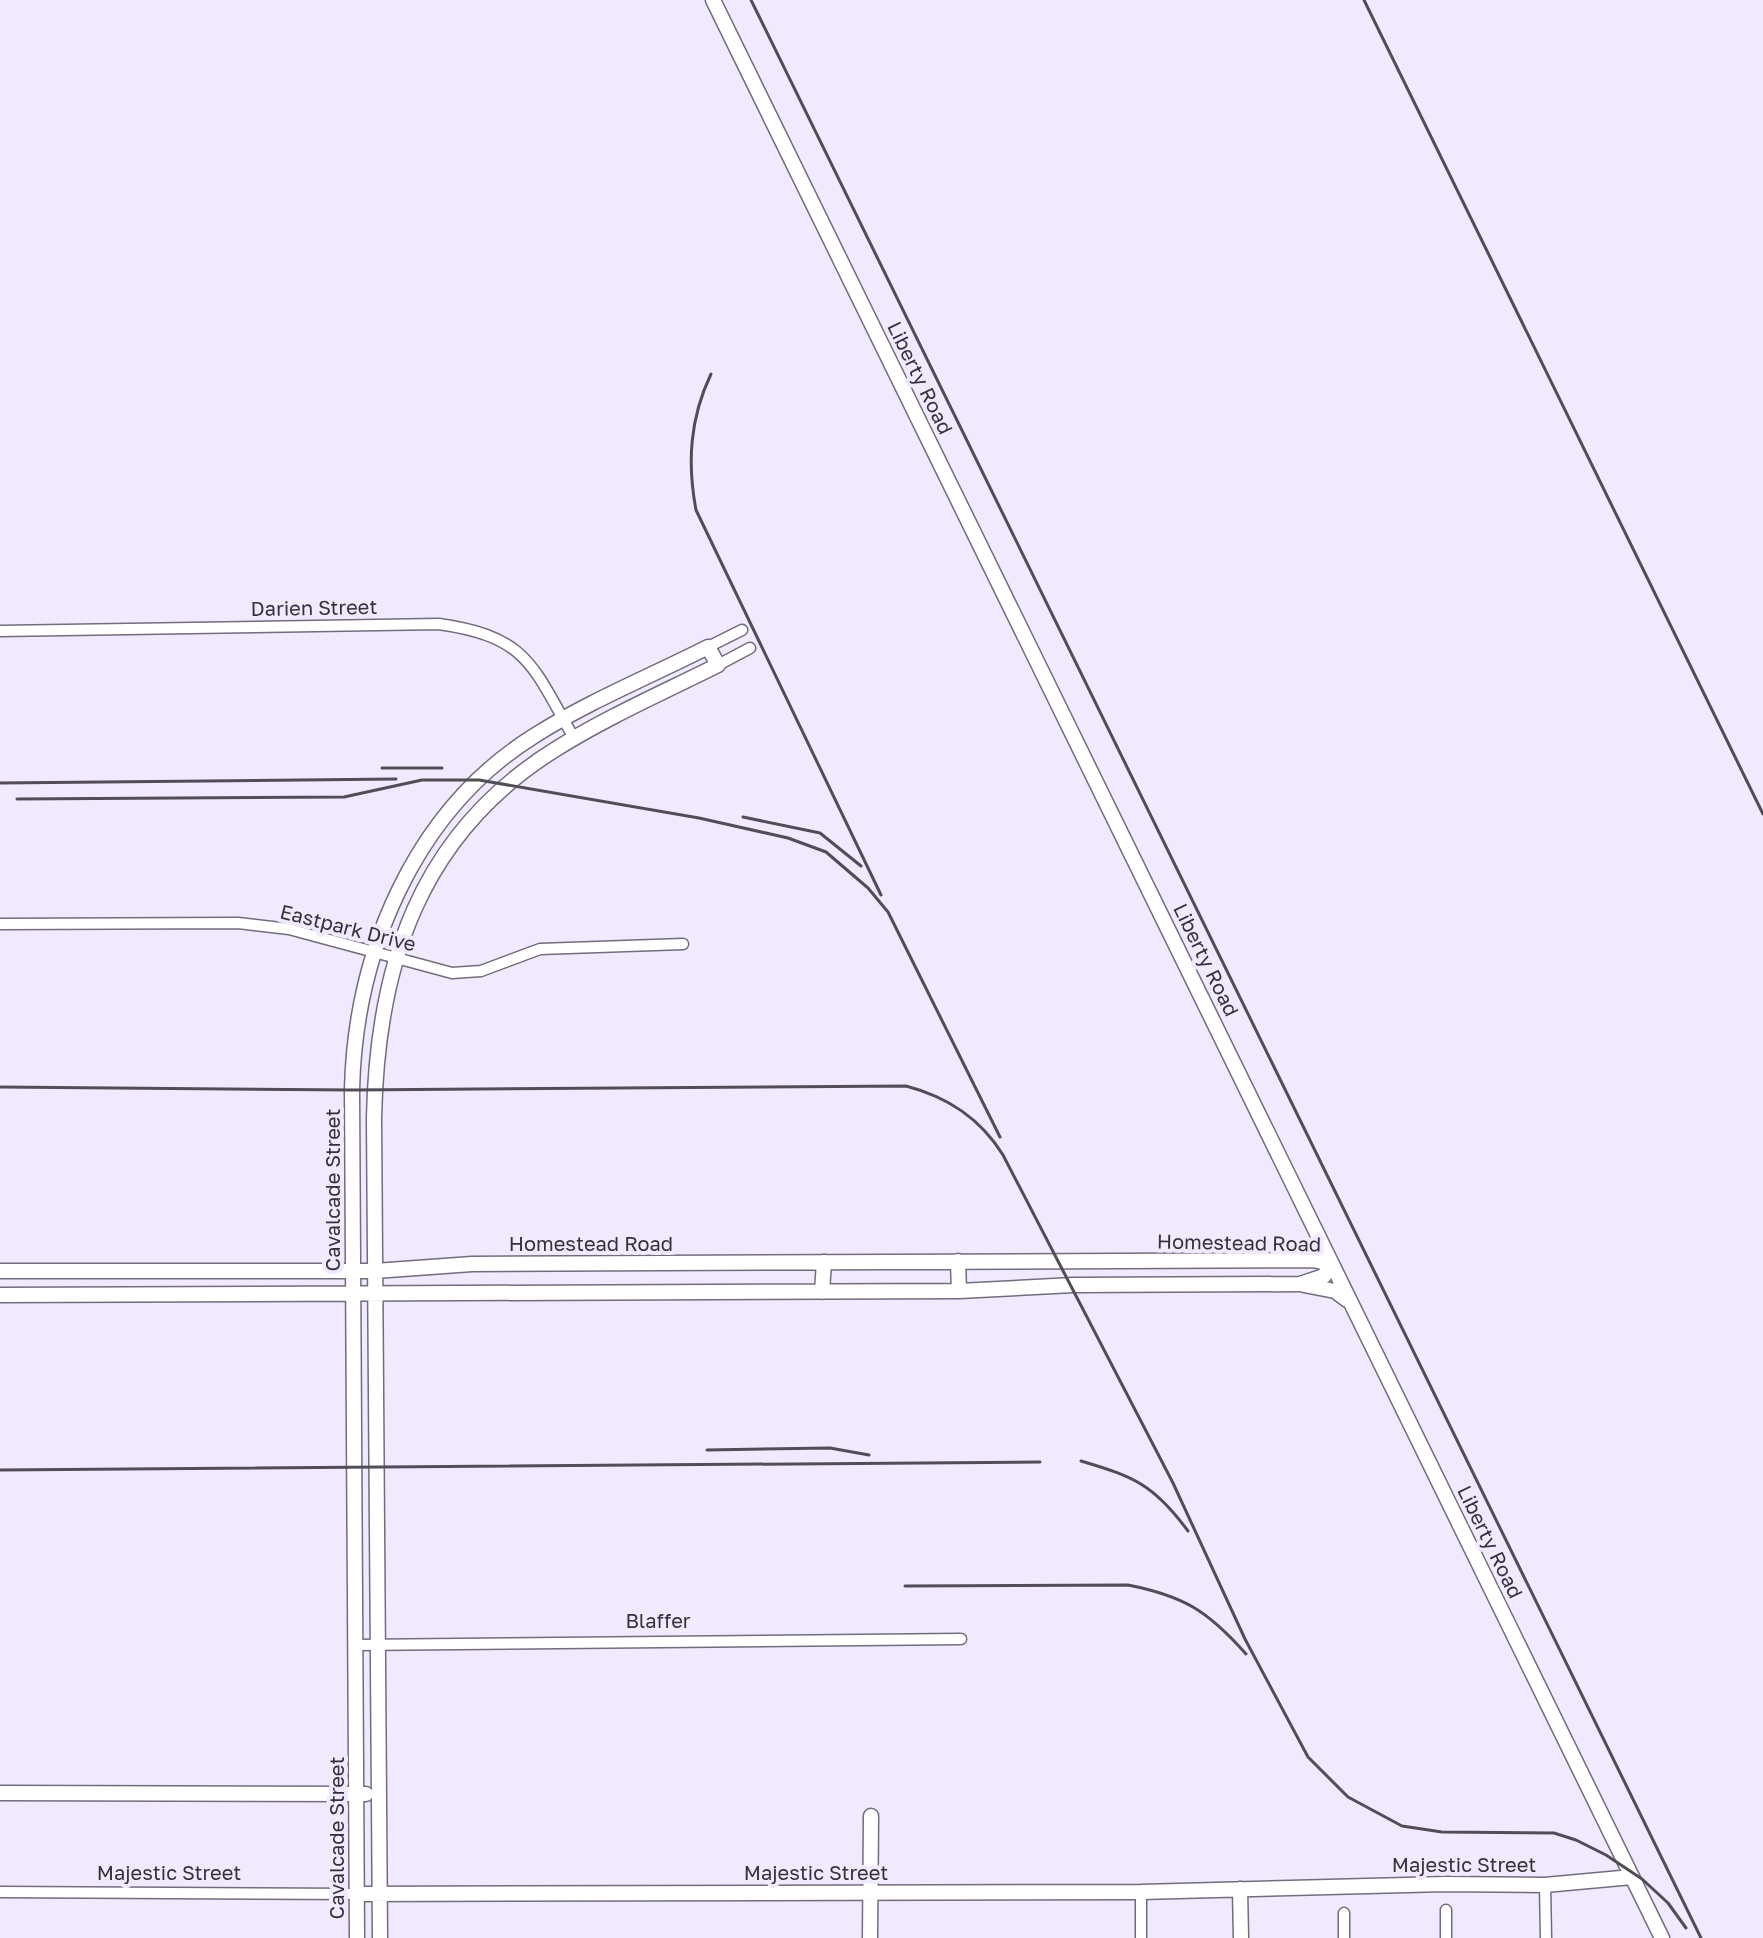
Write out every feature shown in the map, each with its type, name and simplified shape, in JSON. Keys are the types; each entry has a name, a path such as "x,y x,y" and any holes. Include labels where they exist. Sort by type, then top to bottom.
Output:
{"main road":[{"name":"Liberty Road","path":"713,0 1662,1938"},
{"path":"708,647 718,665"},
{"name":"Cavalcade Street","path":"357,1938 352,1119 355,1039 373,953 396,893 417,858 446,816 479,780 532,737 708,647"},
{"name":"Cavalcade Street","path":"380,1938 374,1118 376,1046 394,959 435,871 487,804 534,764 574,738 718,665"},
{"path":"417,858 435,871"},
{"path":"352,1119 374,1118"},
{"path":"1293,1260 1305,1252 1310,1240 1305,1211"},
{"name":"Homestead Road","path":"0,1271 375,1271 426,1266 539,1264 958,1261 1293,1260 1331,1264 1324,1276 1300,1284 1073,1285 959,1291 0,1295"},
{"path":"958,1261 959,1291"},
{"path":"1190,1261 1190,1285"},
{"path":"822,1292 824,1262"},
{"path":"640,1263 641,1292"},
{"path":"539,1264 539,1292"},
{"path":"193,1270 196,1293"},
{"path":"33,1271 33,1294"},
{"path":"1300,1284 1335,1291 1349,1302"},
{"path":"0,1793 379,1794"},
{"path":"870,1938 871,1816"},
{"name":"Majestic Street","path":"357,1894 1141,1892 1545,1885 1632,1877"},
{"path":"1240,1889 1241,1938"}],"street":[{"name":"Darien Street","path":"0,631 439,624 470,629 510,644 525,657 547,687 574,738"},
{"name":"Cavalcade Street","path":"708,647 742,630"},
{"name":"Cavalcade Street","path":"718,665 750,648"},
{"name":"Eastpark Drive","path":"0,924 238,923 289,929 452,973 481,971 540,949 683,944"},
{"name":"Blaffer","path":"356,1645 961,1639"},
{"path":"1545,1885 1546,1938"},
{"name":"Majestic Street","path":"0,1892 357,1894"},
{"path":"1141,1892 1141,1938"},
{"path":"1446,1910 1446,1938"},
{"path":"1344,1913 1344,1938"}],"railway":[{"path":"751,0 1701,1938"},
{"path":"1364,0 1763,814"},
{"path":"711,374 699,407 692,440 696,510 881,895"},
{"path":"382,768 442,768"},
{"path":"0,783 396,779"},
{"path":"17,799 344,797 422,780 479,780 699,818 788,838 826,852 868,888 888,912 1000,1137"},
{"path":"743,817 820,833 861,866"},
{"path":"0,1087 352,1090 906,1086 936,1096 973,1120 1003,1155 1173,1483 1245,1639 1308,1757 1348,1797 1402,1826 1442,1832 1554,1833 1576,1840 1642,1879 1668,1903 1686,1928"},
{"path":"707,1450 830,1448 869,1455"},
{"path":"1081,1461 1116,1472 1142,1485 1165,1503 1188,1531"},
{"path":"0,1470 1040,1462"},
{"path":"905,1586 1128,1585 1165,1594 1194,1608 1207,1616 1246,1654"}]}
